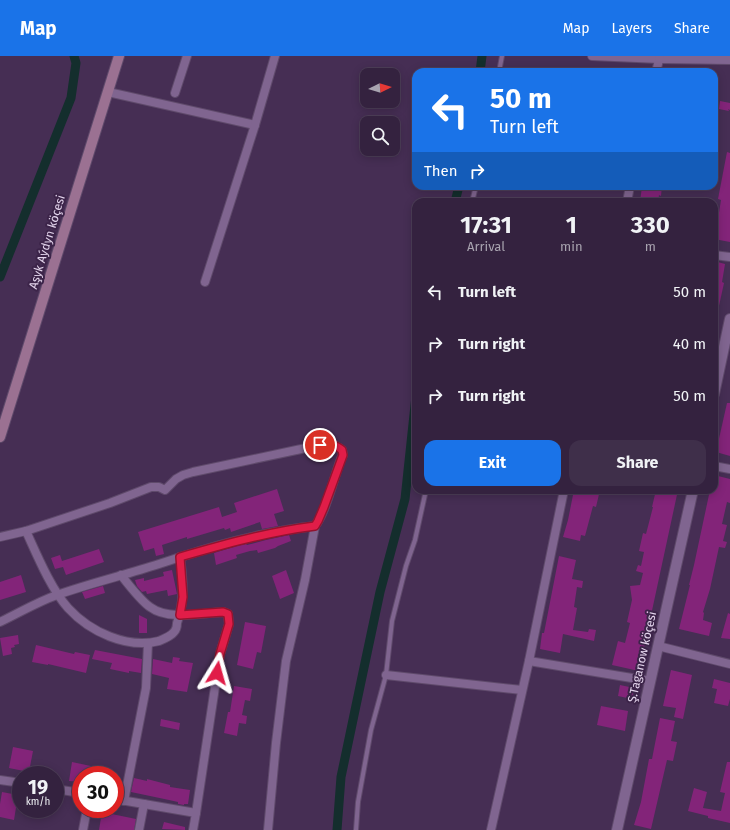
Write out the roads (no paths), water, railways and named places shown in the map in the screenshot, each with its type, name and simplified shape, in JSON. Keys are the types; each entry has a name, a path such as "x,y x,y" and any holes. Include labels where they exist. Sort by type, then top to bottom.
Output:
{"main road":[{"name":"Aşyk Aýdyn köçesi","path":"0,436 119,56"}],"street":[{"path":"175,93 186,56"},
{"path":"205,282 255,125 275,56"},
{"path":"592,56 730,60"},
{"path":"657,68 659,58"},
{"path":"108,92 255,125"},
{"path":"718,256 730,257"},
{"path":"718,375 730,319"},
{"path":"0,537 26,531 110,503 151,487 159,486 165,490 176,479 183,475 274,456 287,451 330,444 336,445 342,450 343,455 324,507 315,526 305,580 286,661 276,743 268,830"},
{"path":"718,467 730,469"},
{"path":"491,830 529,661 563,494"},
{"name":"Ş.Taganow köçesi","path":"617,830 692,494"},
{"path":"0,622 32,605 58,594 236,540 285,529 315,526"},
{"path":"26,531 58,594 68,609 102,633 121,641 148,643 165,639 175,632 183,597 180,557"},
{"path":"121,575 150,607 162,613 180,615 223,612 228,614 229,624 220,654 193,830"},
{"path":"148,643 146,688 124,801 196,813"},
{"path":"658,646 730,664"},
{"path":"529,661 650,681"},
{"path":"386,675 522,690"},
{"path":"0,780 12,782"},
{"path":"139,830 144,804"},
{"path":"83,830 85,818"}],"lane":[{"path":"500,68 502,56"},
{"path":"356,830 358,802 370,737 386,675 392,621 406,566 415,540 425,494"}],"waterway":[{"path":"0,277 71,98 76,63 74,56"},
{"path":"480,68 482,56"},
{"path":"456,198 458,190"},
{"path":"337,830 341,777 380,592 405,499 412,433"}]}
